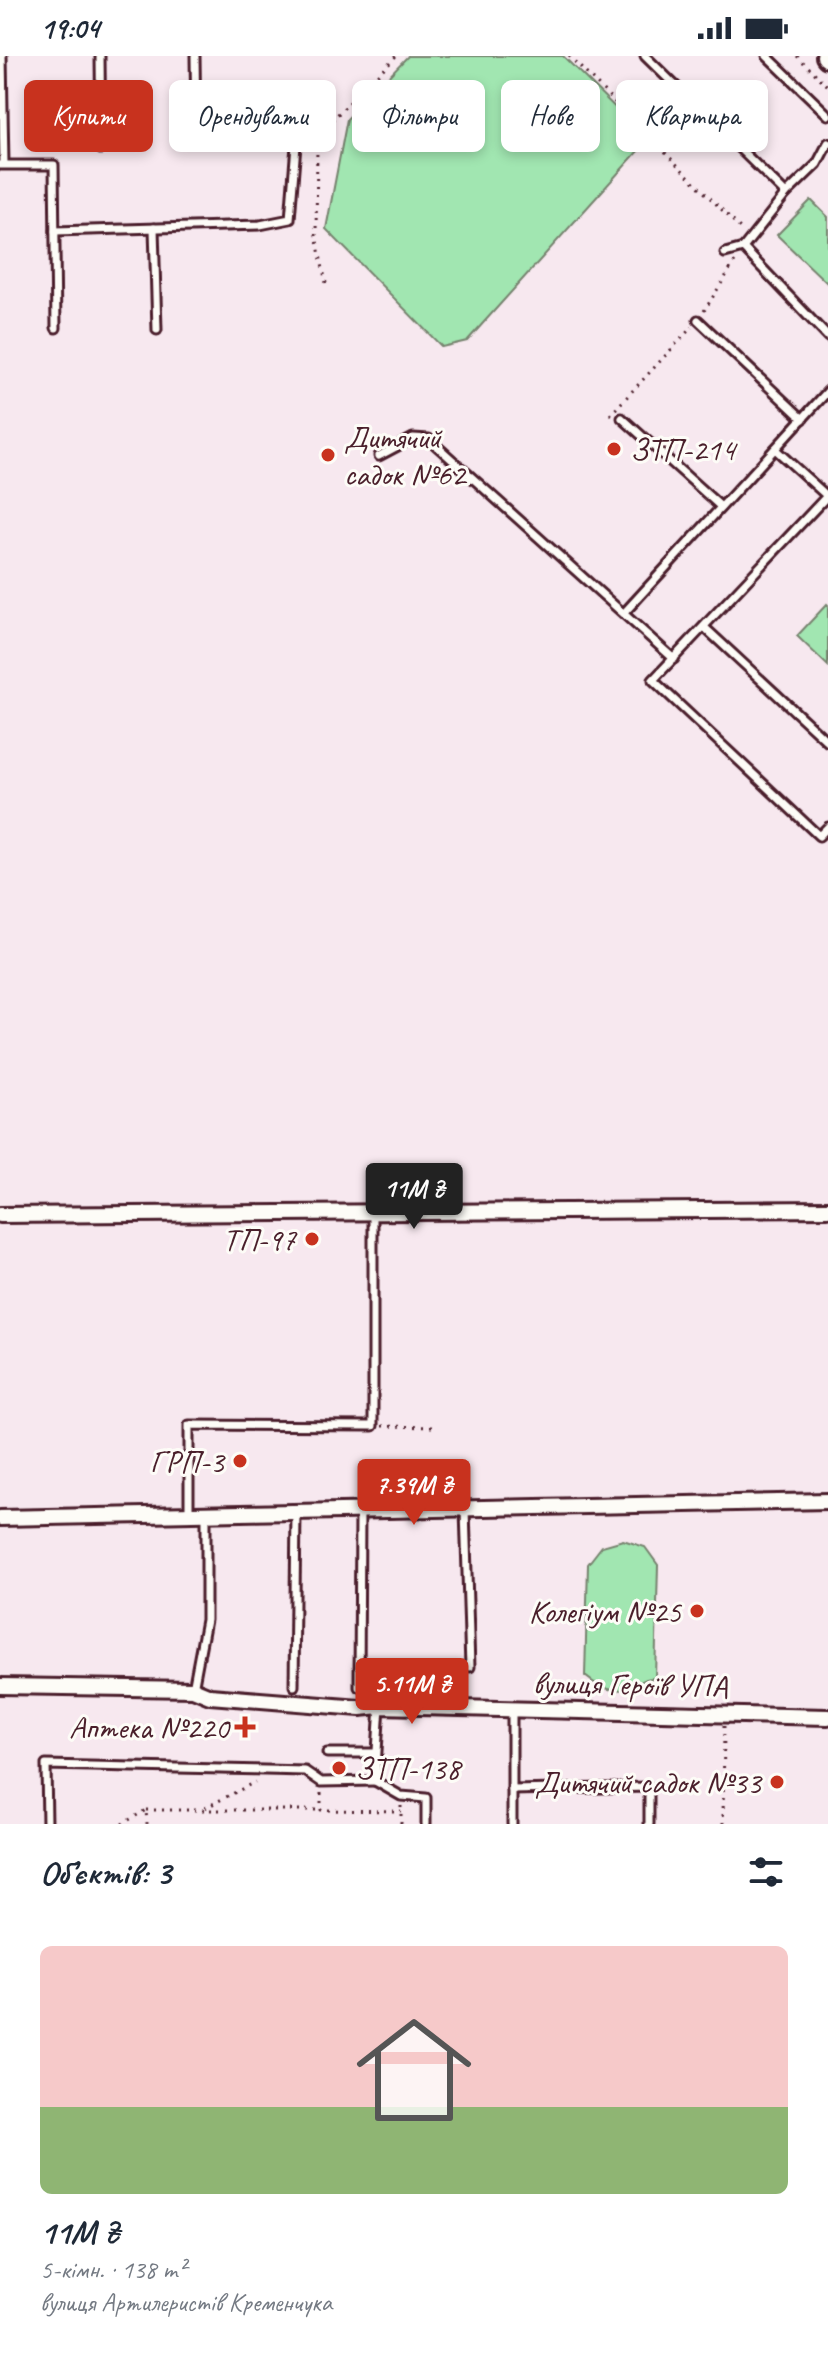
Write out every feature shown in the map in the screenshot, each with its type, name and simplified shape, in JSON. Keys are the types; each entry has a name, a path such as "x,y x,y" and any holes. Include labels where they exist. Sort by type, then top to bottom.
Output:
{"street":[{"path":"0,1215 828,1209"},
{"path":"0,1518 828,1501"},
{"name":"вулиця Героїв УПА","path":"0,1686 193,1689 210,1696 360,1708 828,1717"}],"lane":[{"path":"2,56 2,164 54,165 56,328"},
{"path":"100,56 100,80"},
{"path":"195,56 195,80"},
{"path":"645,56 786,194"},
{"path":"767,56 828,115"},
{"path":"725,253 743,248 786,194 817,164 828,143"},
{"path":"55,231 260,225 290,219 295,152"},
{"path":"154,228 157,330"},
{"path":"743,248 828,337"},
{"path":"698,320 803,419"},
{"path":"624,613 828,391"},
{"path":"622,418 721,507"},
{"path":"379,456 413,438 429,439 674,659"},
{"path":"775,449 828,495 653,680 819,836 828,827"},
{"path":"704,627 828,742"},
{"path":"189,1514 189,1425 373,1426 373,1212"},
{"path":"465,1508 470,1667"},
{"path":"359,1687 360,1510"},
{"path":"294,1686 296,1511"},
{"path":"193,1689 206,1620 206,1513"},
{"path":"375,1781 380,1706"},
{"path":"512,1709 512,1824"},
{"path":"327,1753 376,1753"},
{"path":"47,1824 46,1765 305,1771 321,1782 375,1781 401,1796 426,1798 426,1824"},
{"path":"512,1790 649,1787 649,1824"}],"path":[{"path":"326,283 316,236 317,146 334,118 396,56"},
{"path":"569,56 743,229 743,248 698,320 610,415"},
{"path":"797,56 828,86"},
{"path":"373,1426 435,1427"},
{"path":"723,1824 724,1714"},
{"path":"202,1810 275,1771"},
{"path":"321,1782 321,1810"},
{"path":"401,1796 401,1824"},
{"path":"146,1810 147,1824"},
{"path":"122,1824 146,1810 401,1811"}],"green space":[{"path":"408,56 563,56 587,80 501,80 501,152 600,152 600,93 616,108 616,152 637,152 467,341 442,347 326,229 347,119 352,114 352,152 485,152 485,80 385,80"},
{"path":"811,200 828,217 828,284 777,235"},
{"path":"828,605 828,666 797,636"},
{"path":"623,1540 645,1547 658,1565 655,1678 616,1690 603,1687 585,1676 588,1564 602,1546"}],"place":[{"name":"ЗТП-214","path":"614,449"},
{"name":"Дитячий садок №62","path":"328,455"},
{"name":"ТП-97","path":"312,1239"},
{"name":"ГРП-3","path":"240,1461"},
{"name":"Колегіум №25","path":"697,1611"},
{"name":"Аптека №220","path":"245,1727"},
{"name":"ЗТП-138","path":"339,1768"},
{"name":"Дитячий садок №33","path":"777,1782"}]}
